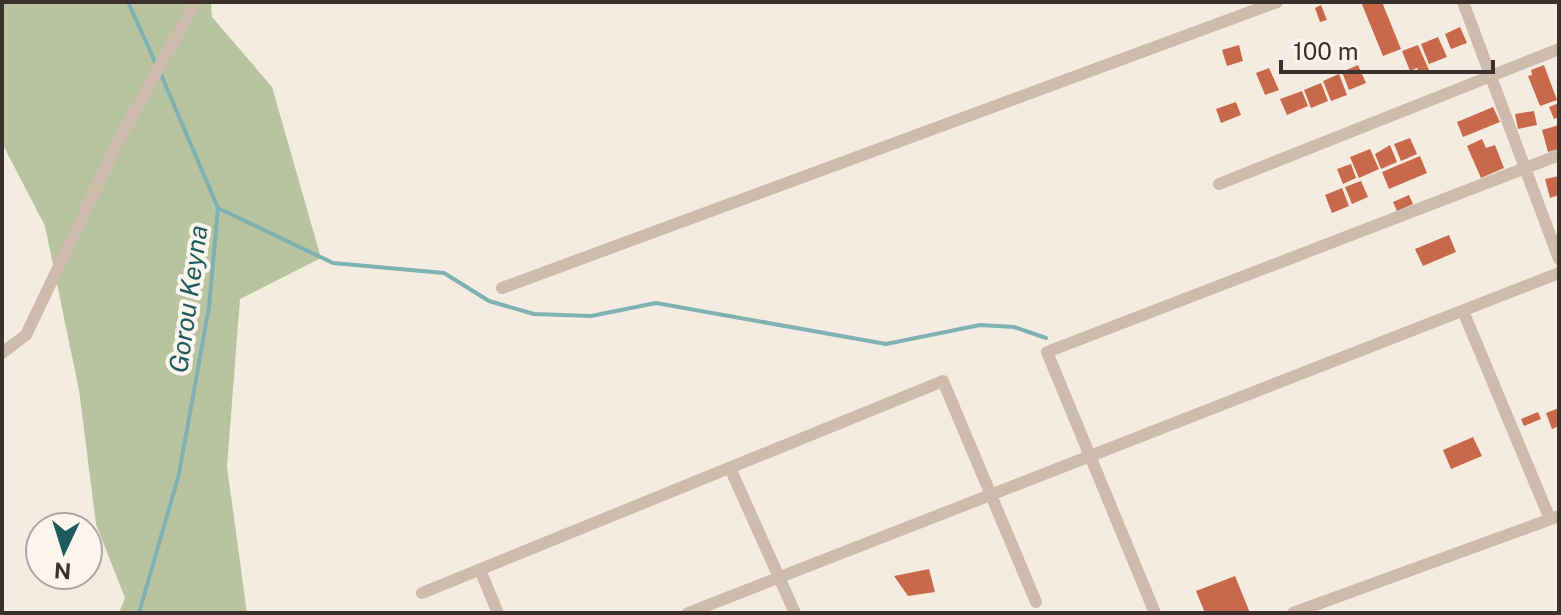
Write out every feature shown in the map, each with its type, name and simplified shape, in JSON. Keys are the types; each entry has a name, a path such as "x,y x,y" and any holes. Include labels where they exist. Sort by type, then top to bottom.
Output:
{"street":[{"path":"2,353 26,335 124,129 195,2"},
{"path":"502,288 1277,2"},
{"path":"1463,2 1559,259"},
{"path":"1219,184 1559,49"},
{"path":"1155,613 1047,352 1559,155"},
{"path":"688,613 1559,273"},
{"path":"1293,613 1555,517 1463,311"},
{"path":"422,593 943,381 1036,602"},
{"path":"730,468 795,613"},
{"path":"480,570 498,613"}],"green space":[{"path":"2,2 211,2 212,17 272,87 321,258 240,299 227,467 247,613 119,613 125,598 104,544 104,511 94,511 79,390 45,226 2,143"}],"building":[{"path":"1361,2 1382,2 1401,49 1383,56"},
{"path":"1321,5 1327,20 1320,22 1315,8"},
{"path":"1460,27 1467,43 1451,49 1445,34"},
{"path":"1438,37 1447,57 1429,64 1421,44"},
{"path":"1239,45 1243,61 1227,66 1222,50"},
{"path":"1418,45 1429,70 1420,74 1417,68 1410,71 1402,51"},
{"path":"1358,65 1366,83 1349,90 1342,72"},
{"path":"1544,65 1557,100 1540,106 1528,76 1532,75 1531,70"},
{"path":"1269,68 1279,90 1265,95 1256,73"},
{"path":"1339,74 1347,95 1331,101 1323,81"},
{"path":"1321,83 1328,101 1311,108 1304,90"},
{"path":"1302,91 1308,106 1287,115 1280,99"},
{"path":"1236,102 1241,115 1221,123 1216,109"},
{"path":"1559,103 1559,117 1554,119 1549,107"},
{"path":"1493,107 1500,122 1463,137 1457,122"},
{"path":"1534,111 1537,125 1518,129 1515,114"},
{"path":"1559,125 1559,149 1548,152 1542,130"},
{"path":"1410,138 1417,154 1401,161 1394,144"},
{"path":"1482,139 1486,148 1495,145 1504,168 1481,178 1467,146"},
{"path":"1390,145 1397,162 1381,169 1375,154"},
{"path":"1370,149 1379,169 1359,178 1350,157"},
{"path":"1420,156 1427,173 1389,189 1382,172"},
{"path":"1351,164 1356,178 1343,184 1337,169"},
{"path":"1559,176 1559,195 1550,198 1545,179"},
{"path":"1361,181 1368,197 1352,204 1345,187"},
{"path":"1342,188 1349,206 1332,213 1325,195"},
{"path":"1409,195 1413,204 1397,211 1393,202"},
{"path":"1449,235 1456,252 1423,266 1415,249"},
{"path":"1559,408 1559,426 1552,429 1546,413"},
{"path":"1538,412 1541,419 1524,426 1521,419"},
{"path":"1473,437 1482,456 1451,469 1443,450"},
{"path":"929,569 935,592 908,596 894,576"},
{"path":"1235,576 1250,613 1205,613 1196,591"}],"waterway":[{"name":"Gorou Keyna","path":"128,2 156,64"},
{"name":"Gorou Keyna","path":"139,613 179,474 209,307 218,208 160,72"},
{"path":"218,208 333,263 444,273 489,301 534,314 591,316 656,303 886,344 980,325 1014,327 1046,338"}]}
